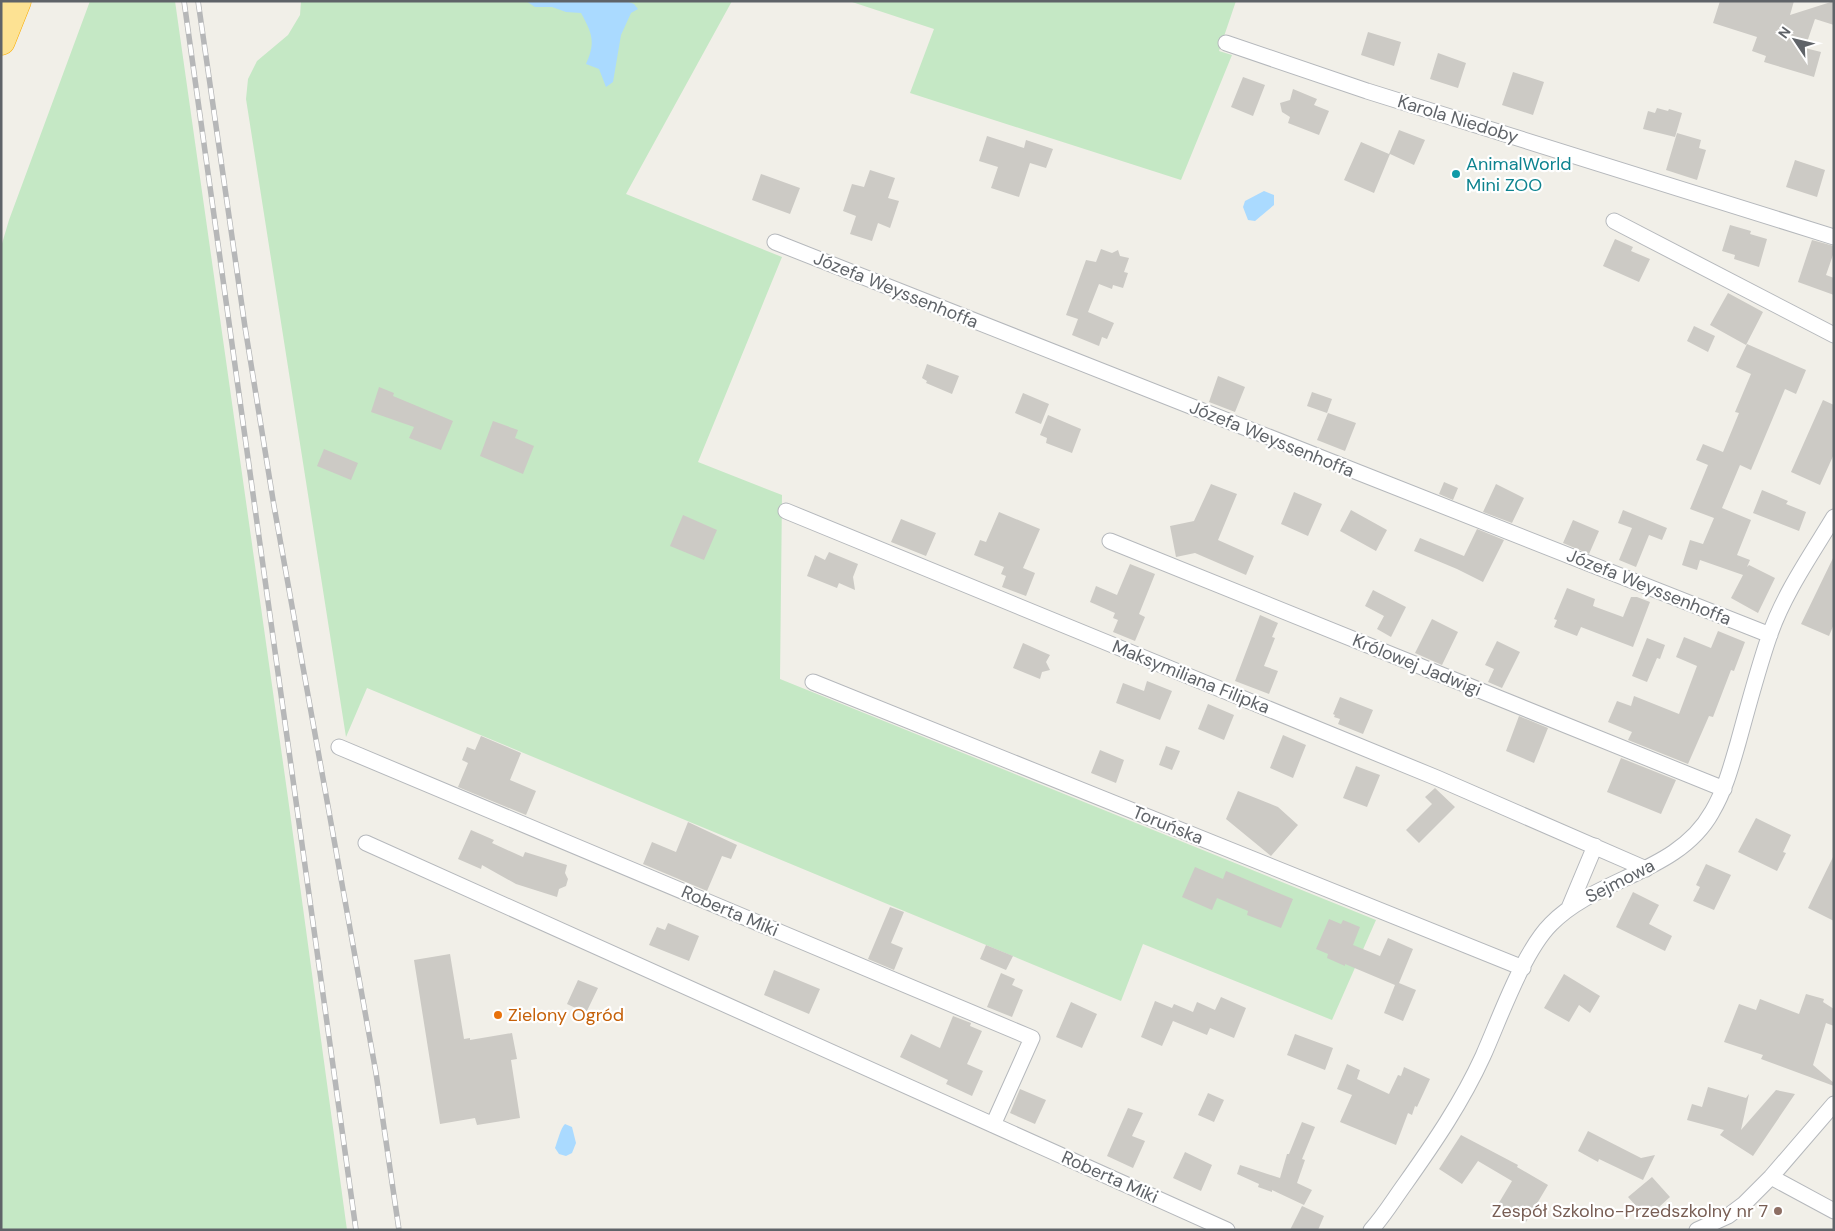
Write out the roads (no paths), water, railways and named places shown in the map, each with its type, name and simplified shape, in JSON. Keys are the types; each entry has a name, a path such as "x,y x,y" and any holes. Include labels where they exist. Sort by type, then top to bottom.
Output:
{"highway":[{"path":"1,41 17,1"}],"street":[{"name":"Karola Niedoby","path":"1226,43 1386,96 1834,237"},
{"path":"1614,221 1834,335"},
{"name":"Józefa Weyssenhoffa","path":"775,242 1770,635"},
{"name":"Maksymiliana Filipka","path":"786,511 1437,778 1646,869"},
{"name":"Sejmowa","path":"1371,1230 1444,1128 1463,1096 1523,968 1550,924 1569,908 1666,857 1691,839 1711,815 1724,789 1770,635 1796,578 1834,517"},
{"name":"Królowej Jadwigi","path":"1110,541 1724,789"},
{"name":"Toruńska","path":"813,682 1523,968"},
{"name":"Roberta Miki","path":"340,747 1032,1038 993,1125"},
{"name":"Roberta Miki","path":"366,843 1227,1230"},
{"path":"1569,908 1595,846"},
{"path":"1697,1230 1728,1216 1744,1204 1771,1177 1834,1104"},
{"path":"1771,1177 1834,1212"}],"water":[{"path":"526,1 626,1 634,4 638,9 631,13 621,35 613,82 606,87 599,69 586,64 592,43 588,26 581,13 566,12 552,7 535,7"},
{"path":"1264,191 1274,195 1274,205 1255,221 1248,220 1243,207 1245,201"},
{"path":"565,1124 572,1127 576,1143 572,1153 566,1156 559,1154 555,1148"}],"railway":[{"path":"184,1 356,1230"},
{"path":"198,1 245,327 274,506 376,1073 399,1230"}],"place":[{"name":"AnimalWorld Mini ZOO","path":"1456,174"},
{"name":"Zielony Ogród","path":"498,1015"},
{"name":"Zespół Szkolno-Przedszkolny nr 7","path":"1778,1211"}]}
